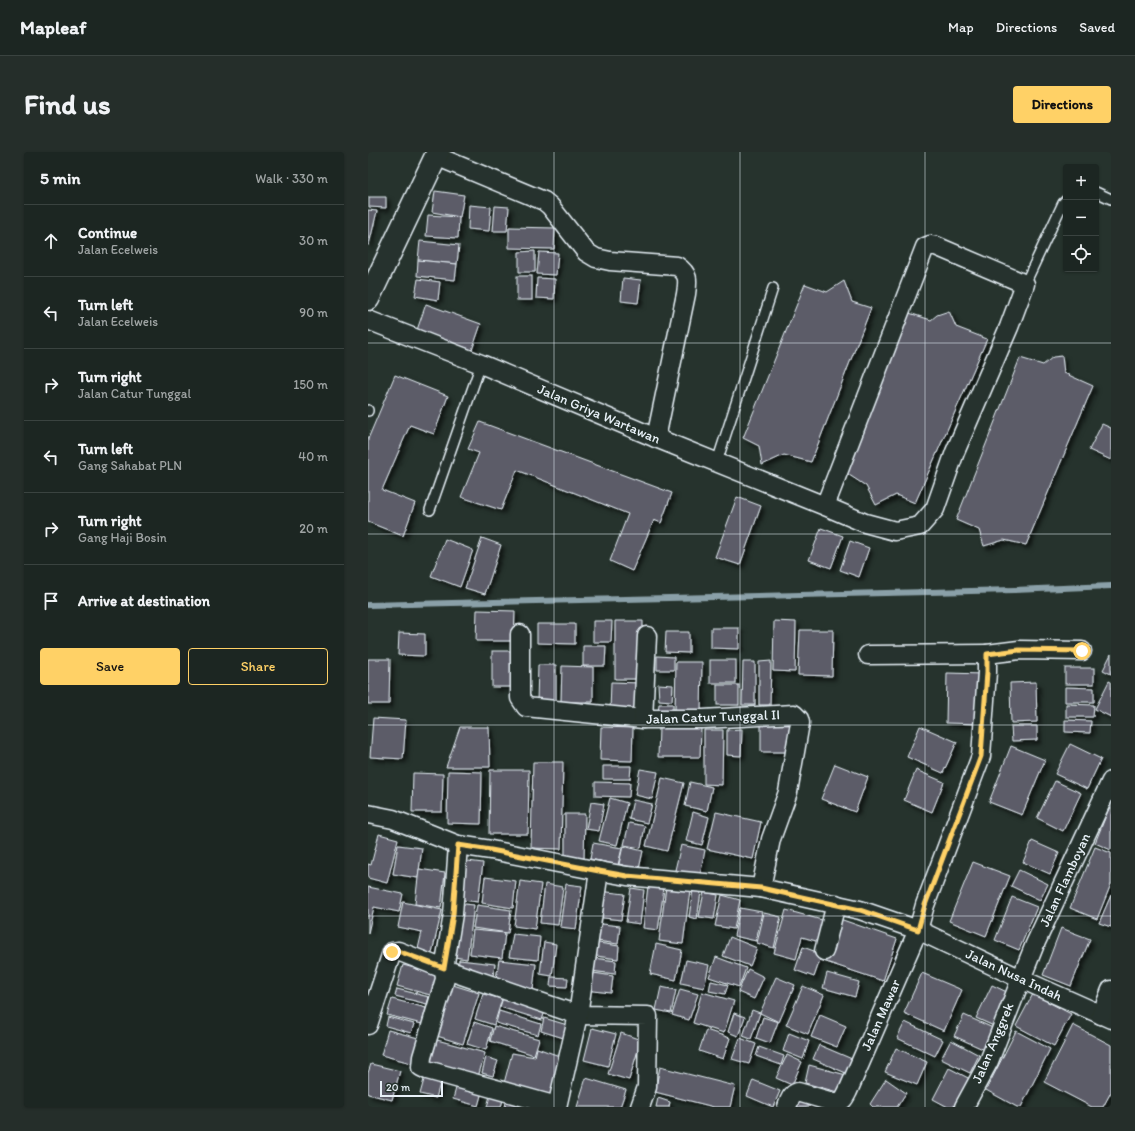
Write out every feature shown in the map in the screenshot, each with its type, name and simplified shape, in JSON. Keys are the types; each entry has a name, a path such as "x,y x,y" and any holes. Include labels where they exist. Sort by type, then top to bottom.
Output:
{"street":[{"path":"368,299 434,153 544,202 550,206 586,252 596,258 610,262 677,266 684,271 688,281 656,438"},
{"path":"825,506 924,247 930,245 936,246 1025,284"},
{"name":"Jalan Griya Wartawan","path":"368,320 481,364 656,438 865,523 894,531 920,526 935,509 955,452 1009,326 1025,284"},
{"name":"Jalan Catur Tunggal II","path":"520,634 520,698 526,706 643,719 703,719 794,714 799,719 800,724 788,792 771,838 761,888"},
{"path":"643,719 647,636"},
{"path":"868,655 987,654 1019,650 1082,651"},
{"name":"Jalan Mawar","path":"787,1107 791,1097 794,1093 798,1092 803,1092 836,1103 843,1100 918,930 925,905 981,756 987,654"},
{"name":"Jalan Flamboyan","path":"1021,979 1111,781"},
{"name":"Jalan Nusa Indah","path":"368,814 392,819 458,845 627,876 761,888 860,910 918,930 1021,979 1106,1017"},
{"path":"458,845 453,914 444,968 445,979 422,1057 421,1067 557,1107 578,1015 599,871"},
{"path":"824,951 836,904"},
{"path":"368,1025 392,952 398,951 578,1015 648,1016 647,1087 640,1107"},
{"name":"Jalan Anggrek","path":"964,1107 989,1061 1021,979"},
{"path":"1106,1017 1111,990"}],"lane":[{"path":"1099,193 1111,199"},
{"path":"1025,284 1063,202"},
{"path":"717,462 773,288"},
{"path":"430,510 481,364"}],"building":[{"path":"435,191 464,195 460,217 432,212"},
{"path":"369,197 386,197 386,208 369,207"},
{"path":"469,205 491,207 489,231 468,229"},
{"path":"495,206 509,207 507,231 493,231"},
{"path":"368,210 377,211 369,245 368,245"},
{"path":"428,215 459,217 458,238 426,236"},
{"path":"509,227 555,228 554,249 509,248"},
{"path":"420,241 459,245 457,264 418,260"},
{"path":"535,251 535,272 519,272 519,252"},
{"path":"539,252 558,253 556,275 537,274"},
{"path":"418,260 457,264 455,280 417,276"},
{"path":"517,276 532,276 532,300 517,300"},
{"path":"537,278 555,279 554,299 536,298"},
{"path":"623,278 641,280 638,303 621,301"},
{"path":"418,279 440,282 438,300 415,296"},
{"path":"844,281 852,302 871,308 811,462 784,455 762,465 759,446 743,438 805,284 827,292"},
{"path":"426,304 481,324 472,350 417,330"},
{"path":"949,311 956,327 987,339 915,503 896,495 876,505 866,486 843,471 909,313 931,320 937,315"},
{"path":"1062,356 1064,373 1093,386 1026,545 1004,540 984,546 979,530 956,520 1020,358 1043,365 1053,357"},
{"path":"395,375 448,396 434,434 410,425 382,490 415,503 403,536 368,522 368,439"},
{"path":"480,422 672,493 661,523 654,520 632,571 610,561 628,514 517,470 501,510 461,497 479,453 468,449"},
{"path":"1102,424 1111,428 1111,460 1089,450"},
{"path":"737,497 761,506 740,565 715,557"},
{"path":"821,528 843,536 831,568 809,560"},
{"path":"482,538 501,545 485,594 465,588"},
{"path":"445,539 473,550 460,587 431,576"},
{"path":"850,541 869,548 859,577 840,570"},
{"path":"477,610 515,611 514,641 476,641"},
{"path":"593,621 612,621 611,642 593,642"},
{"path":"615,621 643,621 642,679 615,679"},
{"path":"774,621 796,622 795,672 773,671"},
{"path":"537,624 575,624 575,644 537,643"},
{"path":"711,628 739,628 739,649 711,648"},
{"path":"800,630 833,630 832,676 798,675"},
{"path":"666,632 689,632 689,653 665,652"},
{"path":"399,633 425,634 425,656 398,655"},
{"path":"583,646 606,646 605,666 583,666"},
{"path":"492,651 516,651 516,687 492,687"},
{"path":"1111,654 1111,674 1103,670"},
{"path":"657,656 674,657 674,670 657,670"},
{"path":"368,659 390,659 389,704 368,704"},
{"path":"710,660 736,660 736,683 710,683"},
{"path":"771,661 770,705 759,705 759,662"},
{"path":"676,662 702,662 701,711 675,711"},
{"path":"743,662 755,662 755,705 742,705"},
{"path":"538,665 556,665 556,703 537,703"},
{"path":"562,666 593,667 593,702 561,702"},
{"path":"1065,668 1094,668 1094,684 1065,684"},
{"path":"947,673 983,674 982,724 946,723"},
{"path":"1109,681 1111,682 1111,717 1095,709"},
{"path":"611,682 640,683 640,711 610,711"},
{"path":"1036,682 1037,722 1011,723 1010,683"},
{"path":"658,684 673,685 672,701 659,700"},
{"path":"717,685 739,685 739,705 717,705"},
{"path":"1065,687 1094,688 1094,702 1065,702"},
{"path":"659,704 673,704 673,713 658,713"},
{"path":"1066,704 1094,705 1093,717 1066,717"},
{"path":"373,718 406,720 403,759 370,757"},
{"path":"1065,720 1091,721 1090,733 1065,732"},
{"path":"761,724 792,725 792,752 761,752"},
{"path":"920,726 957,742 943,773 907,757"},
{"path":"1011,726 1037,726 1037,740 1012,741"},
{"path":"460,727 489,727 490,767 446,767"},
{"path":"601,727 633,728 632,761 600,760"},
{"path":"659,728 701,728 700,757 658,757"},
{"path":"742,729 741,756 727,755 727,730"},
{"path":"704,730 723,730 722,785 704,784"},
{"path":"1070,744 1101,759 1087,789 1055,774"},
{"path":"1011,746 1045,760 1022,815 989,802"},
{"path":"533,762 563,762 561,849 531,848"},
{"path":"835,764 868,777 855,812 821,799"},
{"path":"603,766 631,766 630,779 603,779"},
{"path":"640,769 658,772 652,799 635,795"},
{"path":"490,770 529,770 528,834 489,834"},
{"path":"916,770 944,782 932,812 904,800"},
{"path":"448,771 482,772 481,824 447,823"},
{"path":"413,773 443,774 442,812 412,812"},
{"path":"662,778 684,783 667,851 646,846"},
{"path":"1055,781 1081,793 1063,831 1037,818"},
{"path":"595,782 630,783 629,797 595,796"},
{"path":"690,782 712,787 707,811 685,806"},
{"path":"610,798 627,803 617,845 599,841"},
{"path":"633,800 652,804 647,823 629,819"},
{"path":"591,802 604,804 599,831 586,829"},
{"path":"1111,803 1111,850 1095,843"},
{"path":"693,812 709,817 702,845 686,841"},
{"path":"716,812 761,822 753,859 707,849"},
{"path":"565,814 585,814 584,859 565,859"},
{"path":"629,823 645,826 641,848 624,845"},
{"path":"379,834 398,839 387,883 368,878 368,864 371,865"},
{"path":"1032,841 1059,853 1050,874 1023,862"},
{"path":"593,843 622,848 618,865 590,859"},
{"path":"398,845 422,848 418,878 393,874"},
{"path":"681,845 705,850 700,876 675,870"},
{"path":"623,846 643,851 639,869 619,864"},
{"path":"1095,847 1111,853 1111,884 1097,919 1070,908"},
{"path":"460,860 483,863 478,902 455,899"},
{"path":"973,862 1010,876 986,936 949,921"},
{"path":"419,869 445,873 441,908 415,904"},
{"path":"1019,870 1048,884 1040,900 1011,886"},
{"path":"485,877 516,881 513,908 482,903"},
{"path":"520,881 541,884 535,929 514,926"},
{"path":"545,884 563,887 558,925 540,923"},
{"path":"566,884 582,886 576,929 560,927"},
{"path":"648,886 664,888 658,930 643,928"},
{"path":"368,887 403,894 399,912 374,907 368,933"},
{"path":"666,887 690,890 683,944 659,941"},
{"path":"631,888 644,890 640,924 626,922"},
{"path":"693,890 701,892 697,919 689,917"},
{"path":"599,891 625,894 621,920 595,917"},
{"path":"704,892 718,895 714,919 699,917"},
{"path":"722,895 740,900 734,929 715,926"},
{"path":"1111,895 1111,927 1099,923"},
{"path":"1012,897 1037,907 1019,950 995,940"},
{"path":"403,902 442,910 431,957 417,953 422,932 398,927"},
{"path":"455,903 474,905 467,959 448,956"},
{"path":"477,905 511,910 508,933 473,928"},
{"path":"740,908 762,912 756,941 734,936"},
{"path":"786,910 829,922 823,943 802,937 796,959 774,953"},
{"path":"764,913 781,917 774,948 757,943"},
{"path":"837,918 897,939 883,981 823,961"},
{"path":"593,923 620,926 618,944 590,940"},
{"path":"1061,928 1090,939 1071,986 1043,975"},
{"path":"473,930 505,933 502,958 470,954"},
{"path":"513,934 540,937 538,960 509,957"},
{"path":"730,937 757,948 750,966 723,956"},
{"path":"544,942 556,944 552,976 540,974"},
{"path":"591,942 619,946 618,959 589,955"},
{"path":"656,944 682,950 676,980 650,974"},
{"path":"803,947 822,954 814,977 795,970"},
{"path":"716,957 746,968 739,987 709,977"},
{"path":"593,958 616,961 615,974 591,971"},
{"path":"459,960 495,964 493,976 458,972"},
{"path":"499,960 536,964 533,990 495,985"},
{"path":"686,960 709,965 704,988 681,983"},
{"path":"403,965 440,975 434,996 397,986"},
{"path":"748,969 764,977 754,999 738,992"},
{"path":"587,972 613,976 611,993 585,990"},
{"path":"827,973 859,982 855,997 823,988"},
{"path":"922,973 962,990 944,1031 904,1013"},
{"path":"551,977 568,978 567,987 550,986"},
{"path":"776,977 795,985 779,1022 760,1013"},
{"path":"711,981 728,985 725,994 709,991"},
{"path":"453,985 479,993 463,1044 437,1036"},
{"path":"992,985 1011,994 996,1027 976,1018"},
{"path":"803,986 824,995 808,1034 786,1025"},
{"path":"661,987 676,990 671,1013 656,1010"},
{"path":"397,989 429,997 427,1004 395,996"},
{"path":"680,989 698,994 689,1020 672,1015"},
{"path":"702,992 734,1001 724,1033 693,1023"},
{"path":"483,994 502,999 494,1025 475,1019"},
{"path":"1033,994 1071,1014 1054,1046 1016,1026"},
{"path":"504,995 546,1008 542,1020 500,1007"},
{"path":"392,999 426,1008 422,1024 387,1015"},
{"path":"752,1010 760,1013 751,1039 743,1036"},
{"path":"499,1011 541,1024 538,1035 496,1023"},
{"path":"734,1013 745,1017 738,1036 728,1032"},
{"path":"820,1015 846,1026 837,1047 811,1037"},
{"path":"964,1015 995,1029 985,1050 954,1036"},
{"path":"388,1017 414,1024 411,1033 386,1026"},
{"path":"763,1017 778,1022 770,1043 756,1038"},
{"path":"544,1018 574,1027 570,1040 541,1031"},
{"path":"474,1022 492,1028 486,1050 467,1044"},
{"path":"905,1022 943,1040 935,1056 897,1038"},
{"path":"1073,1025 1111,1045 1111,1092 1103,1107 1092,1107 1044,1082"},
{"path":"494,1026 539,1039 534,1055 490,1041"},
{"path":"592,1028 616,1034 608,1066 584,1060"},
{"path":"388,1030 422,1039 415,1064 381,1055"},
{"path":"706,1030 730,1038 723,1059 699,1051"},
{"path":"1016,1031 1050,1049 1021,1107 1017,1107 986,1090"},
{"path":"621,1033 641,1040 629,1080 608,1074"},
{"path":"789,1033 809,1041 803,1059 783,1051"},
{"path":"740,1038 756,1044 749,1064 732,1059"},
{"path":"437,1040 485,1053 478,1077 430,1064"},
{"path":"951,1040 979,1055 970,1073 941,1059"},
{"path":"819,1045 852,1059 846,1073 813,1059"},
{"path":"759,1047 784,1056 781,1065 756,1056"},
{"path":"537,1048 565,1058 557,1100 503,1087 512,1053 535,1057"},
{"path":"896,1048 927,1062 917,1085 885,1072"},
{"path":"787,1055 802,1062 792,1085 776,1078"},
{"path":"486,1057 498,1061 493,1076 482,1073"},
{"path":"371,1064 400,1071 392,1100 368,1094 368,1073"},
{"path":"809,1065 846,1075 841,1093 805,1083"},
{"path":"660,1067 735,1086 730,1107 714,1107 655,1092"},
{"path":"949,1068 970,1079 955,1107 948,1107 933,1099"},
{"path":"425,1076 441,1080 436,1098 420,1094"},
{"path":"586,1078 626,1090 620,1107 577,1107"},
{"path":"886,1079 906,1093 897,1107 873,1107 870,1104"},
{"path":"753,1080 780,1091 773,1107 747,1096"},
{"path":"458,1081 483,1088 478,1106 453,1099"},
{"path":"491,1092 504,1096 501,1107 487,1107"},
{"path":"795,1096 811,1103 809,1107 791,1107"},
{"path":"507,1098 540,1107 505,1107"},
{"path":"658,1098 670,1102 669,1107 656,1107"}],"waterway":[{"path":"368,605 1014,590 1111,586"}],"route":[{"path":"392,952 398,951 444,968 453,914 458,845 627,876 761,888 860,910 918,930 925,905 981,756 987,654 1019,650 1082,651"}]}
